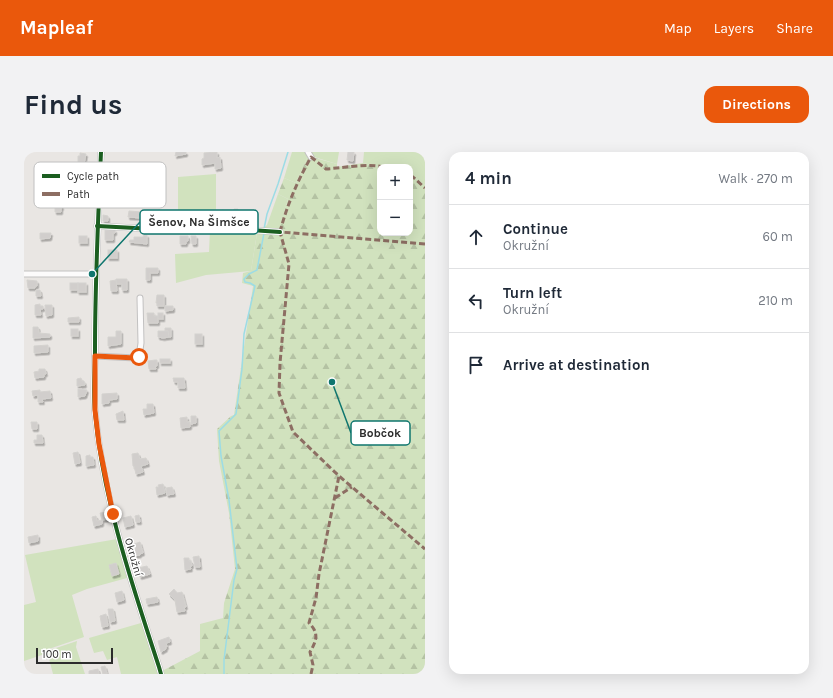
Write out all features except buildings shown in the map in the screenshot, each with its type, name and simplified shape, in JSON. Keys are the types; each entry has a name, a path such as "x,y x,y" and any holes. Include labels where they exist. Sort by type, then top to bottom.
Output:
{"street":[{"name":"Okružní","path":"100,162 101,152"},
{"path":"308,152 311,157"},
{"name":"Okružní","path":"98,208 95,410 99,444 109,497 119,538 161,674"},
{"path":"97,226 174,230 219,228 280,232"},
{"path":"24,274 96,274"},
{"path":"95,356 139,357 141,343 140,298"}],"green space":[{"path":"292,152 305,152 308,156 296,183 284,178"},
{"path":"311,152 339,152 337,164 314,157"},
{"path":"364,152 425,152 425,185 413,176 413,164 377,164 377,166 363,163"},
{"path":"308,156 337,164 337,167 363,163 377,166 377,236 413,236 413,176 425,185 425,674 164,674 164,670 200,651 200,624 223,618 224,603 235,569 229,513 219,461 217,429 234,415 253,286 242,283 243,273 251,271 257,233 267,225 280,225 288,199 278,194 284,178 296,183"},
{"path":"216,174 216,221 208,226 198,228 178,228 178,177"},
{"path":"278,194 288,199 280,226 267,225"},
{"path":"210,230 257,233 251,271 206,275 176,283 175,254 209,252"},
{"path":"117,539 127,578 87,589 72,595 84,637 46,650 45,654 24,661 24,605 36,602 25,555"},
{"path":"141,623 143,624 159,674 121,674 117,657 107,660 103,651 94,653 89,638"},
{"path":"77,641 76,647 85,674 53,674 47,651"}],"waterway":[{"path":"264,229 267,214 288,152"},
{"path":"224,674 224,660 234,580 237,569 229,500 221,456 219,431 236,414 242,369 244,334 255,286 245,282 244,279 249,274 257,270 264,233"}],"marked path":[{"path":"280,232 293,194 311,157 326,169 377,166"},
{"path":"413,177 425,188"},
{"path":"425,244 280,232 289,264 280,363 279,393 293,432 339,476 425,549"},
{"path":"311,674 313,665 310,652 314,644 316,633 309,623 316,598 319,574 339,476"},
{"path":"335,498 352,487"}],"cycle path":[{"path":"101,152 101,162"},
{"path":"99,208 94,388 99,445 120,541 161,674"},
{"path":"97,226 174,230 219,228 280,232"}],"place":[{"name":"Šenov, Na Šimšce","path":"92,274"},
{"name":"Bobčok","path":"332,382"}],"route":[{"path":"113,514 99,444 95,410 95,356 139,357"}]}
